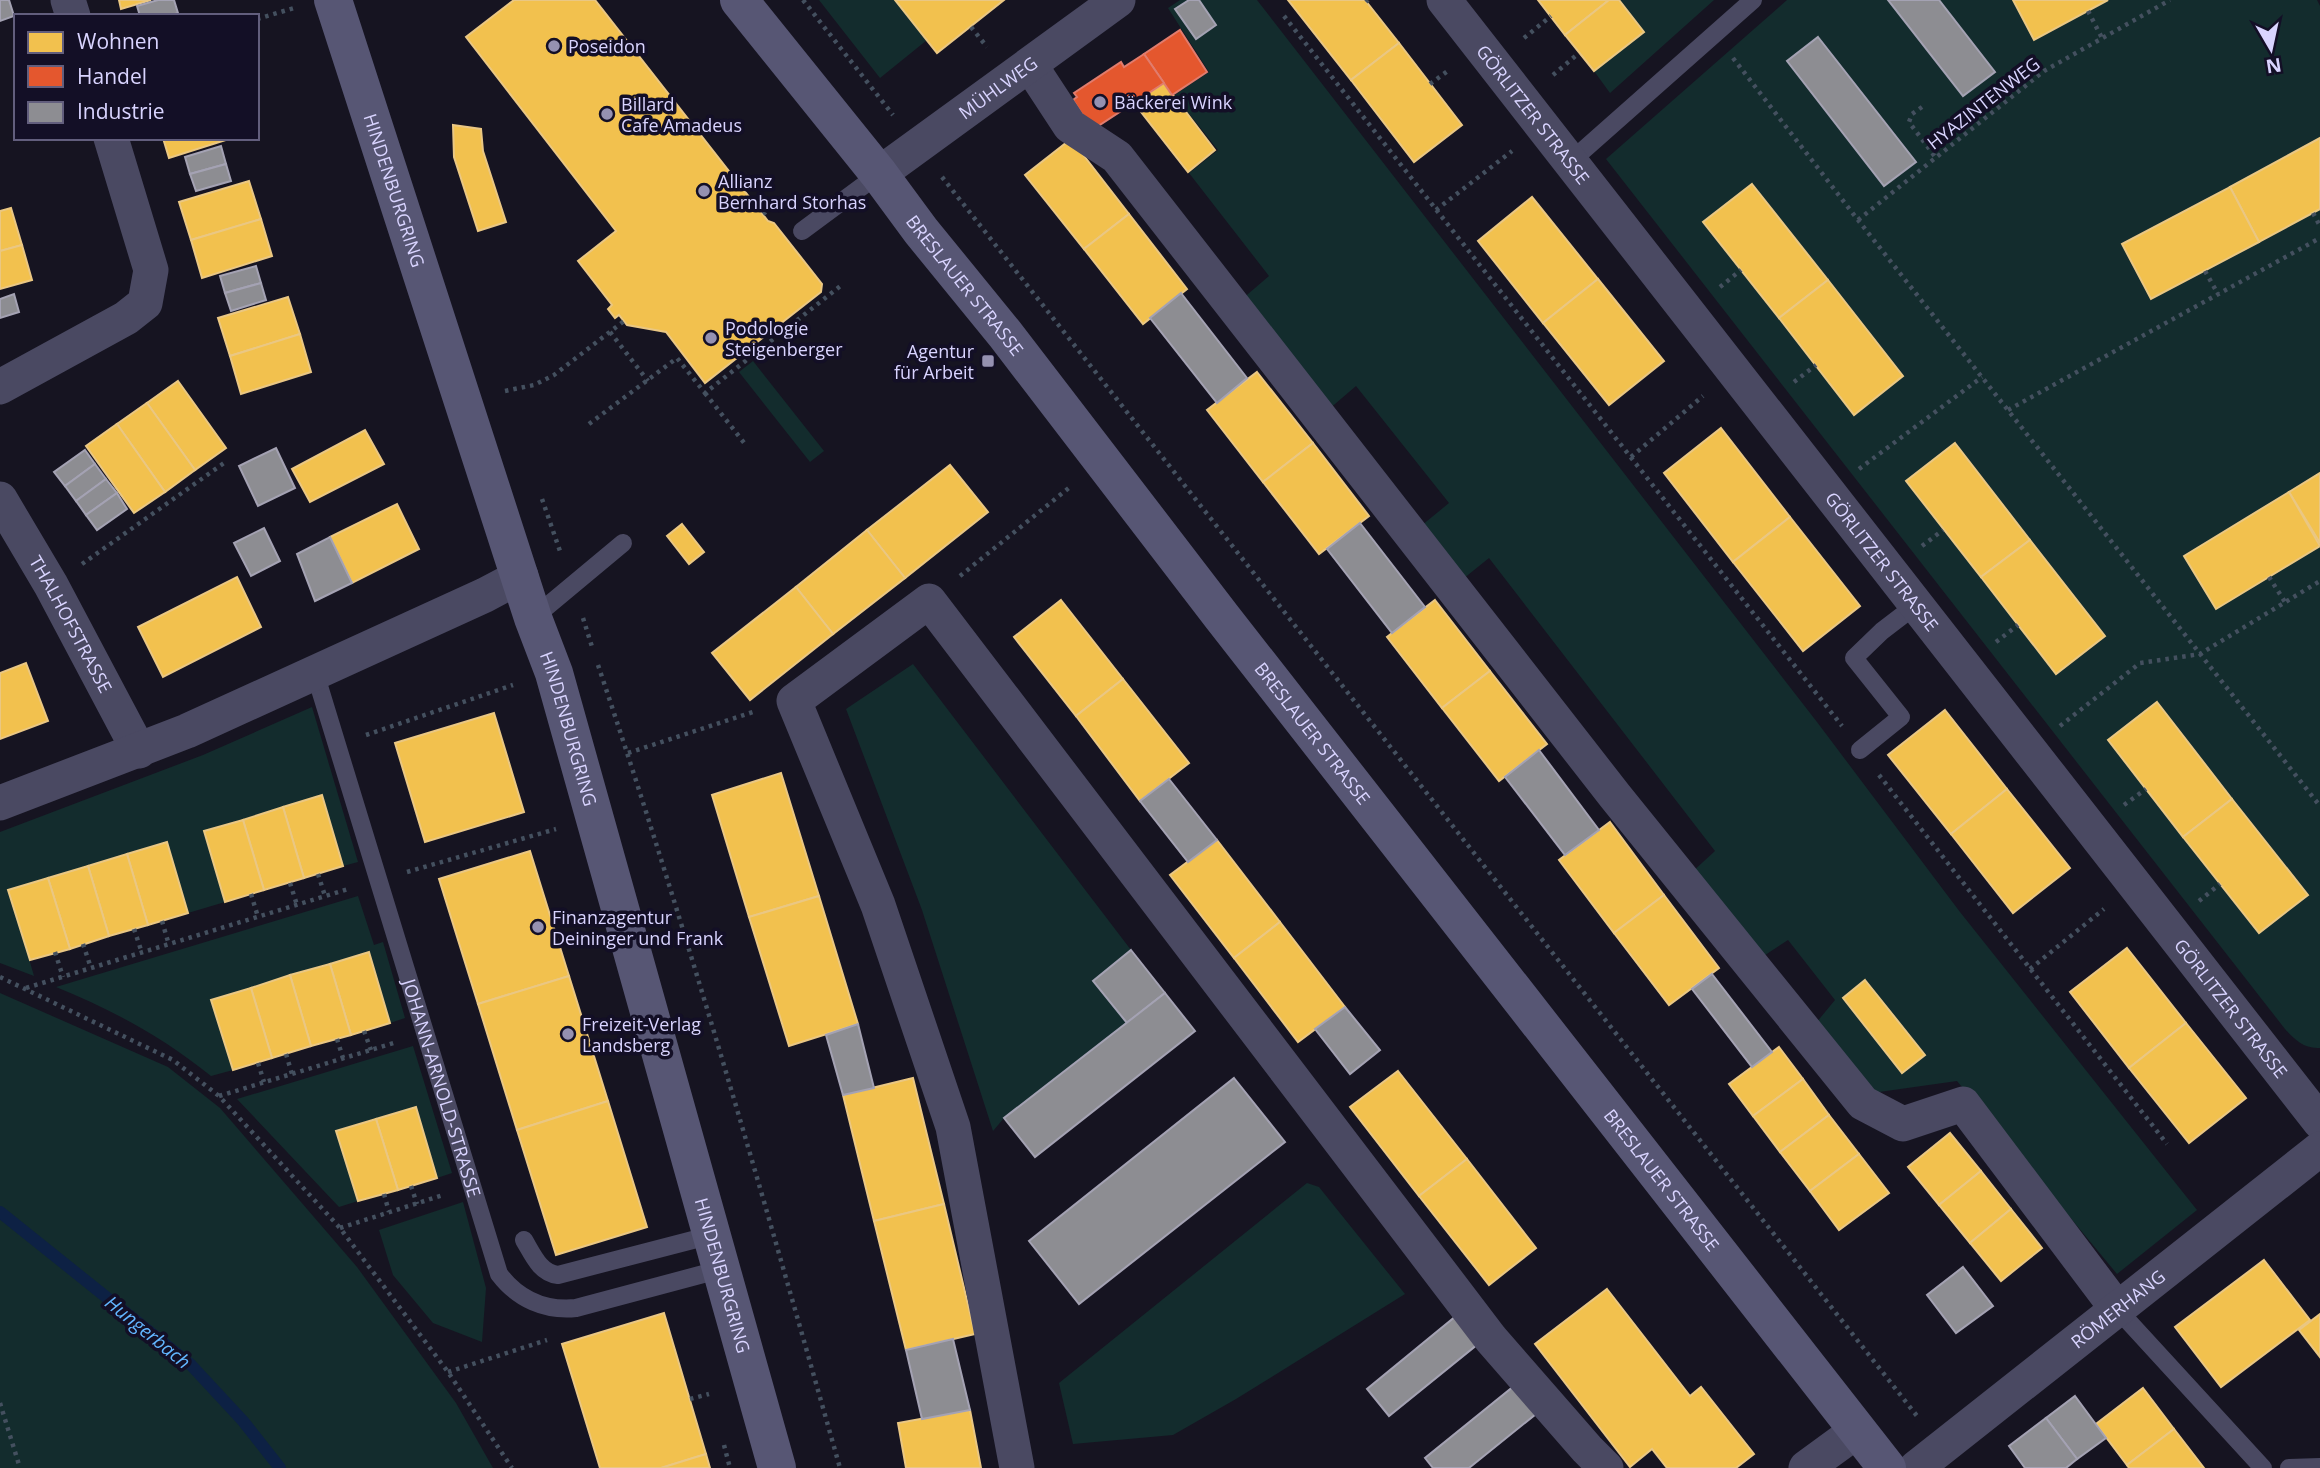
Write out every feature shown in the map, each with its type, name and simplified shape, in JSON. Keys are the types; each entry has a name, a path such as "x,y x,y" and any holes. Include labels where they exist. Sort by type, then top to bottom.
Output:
{"main road":[{"name":"BRESLAUER STRASSE","path":"739,0 1005,334 1222,617 1887,1468"},
{"name":"HINDENBURGRING","path":"315,3 554,673 776,1468"}],"street":[{"name":"MÜHLWEG","path":"878,174 1118,0"},
{"name":"GÖRLITZER STRASSE","path":"1444,0 2029,751 2315,1107"},
{"path":"1030,65 1070,126 1117,157 1615,796 1863,1102 1903,1124 1963,1104 2118,1310"},
{"path":"0,387 126,318 145,303 151,270 112,140"},
{"name":"THALHOFSTRASSE","path":"0,499 51,585 139,751"},
{"path":"0,803 139,751 315,673 521,576"},
{"path":"1017,1468 953,1127 878,905 794,701 929,601 1491,1339 1606,1468"},
{"name":"RÖMERHANG","path":"1929,1458 2320,1149"},
{"path":"1805,1468 1858,1430"}],"lane":[{"path":"1570,162 1753,0"},
{"path":"802,231 878,174"},
{"path":"533,618 622,543"},
{"path":"1860,750 1901,717 1854,658 1882,631 1916,605"},
{"name":"JOHANN-ARNOLD-STRASSE","path":"315,673 499,1274 506,1284 519,1294 545,1307 559,1310 576,1308 717,1252"},
{"path":"524,1240 542,1268 550,1274 558,1275 717,1252"},
{"path":"2118,1310 2263,1468"},
{"path":"2289,1468 2320,1466"}],"path":[{"path":"803,0 1929,1458"},
{"name":"HYAZINTENWEG","path":"1858,220 2044,71 2170,0"},
{"path":"259,18 315,3"},
{"path":"2088,11 2102,38"},
{"path":"1284,16 2167,1144"},
{"path":"1714,34 2320,806"},
{"path":"1922,107 1912,114 1909,122 1936,158"},
{"path":"1436,210 1542,126"},
{"path":"762,214 779,203"},
{"path":"2313,213 2320,226"},
{"path":"2008,410 2320,238"},
{"path":"2205,271 2218,294"},
{"path":"705,393 843,284"},
{"path":"505,391 534,385 554,375 624,321"},
{"path":"610,332 648,381"},
{"path":"589,425 677,358 745,444"},
{"path":"1630,457 1734,372"},
{"path":"1828,492 1982,377"},
{"path":"51,585 224,463"},
{"path":"929,601 1071,486"},
{"path":"2269,578 2285,602"},
{"path":"2029,751 2140,663 2200,654 2320,581"},
{"path":"338,744 554,673"},
{"path":"628,754 728,719 794,701"},
{"path":"26,988 324,896 561,827"},
{"path":"317,874 324,896"},
{"path":"290,883 297,905"},
{"path":"2030,969 2133,883"},
{"path":"251,894 258,917"},
{"path":"162,921 169,944"},
{"path":"134,929 142,953"},
{"path":"83,944 91,968"},
{"path":"55,952 63,977"},
{"path":"0,977 173,1060 219,1096 340,1228 448,1372 512,1468"},
{"path":"365,1031 370,1050"},
{"path":"219,1096 425,1034"},
{"path":"337,1038 343,1058"},
{"path":"286,1054 292,1074"},
{"path":"258,1063 264,1082"},
{"path":"411,1186 416,1204"},
{"path":"340,1228 471,1186"},
{"path":"384,1194 389,1212"},
{"path":"690,1399 709,1394"},
{"path":"0,1403 20,1468"}],"green space":[{"path":"819,0 895,0 927,40 880,78"},
{"path":"1180,0 1257,0 1817,722 1960,912 2197,1210 2117,1274 1957,1081 1872,1093 1816,1023 1835,1000 1788,940 1756,961 1691,873 1715,851 1489,558 1463,579 1421,526 1449,503 1356,386 1328,410 1241,300 1269,276 1189,173 1218,150 1174,95 1209,72 1168,8"},
{"path":"1619,0 1714,0 1610,93 1594,71 1643,32"},
{"path":"1787,0 2317,0 2320,6 2320,1048 2305,1045 2285,1029 1606,159"},
{"path":"753,361 824,451 810,462 739,372"},
{"path":"913,664 1131,950 1093,981 1127,1023 1004,1118 993,1131 922,910 846,709"},
{"path":"312,707 358,862 343,866 322,795 204,831 225,902 188,913 166,842 9,890 34,976 0,963 0,832 203,755"},
{"path":"358,896 374,945 383,942 405,1018 390,1023 369,952 211,1000 233,1070 211,1076 175,1049 137,1026 56,987"},
{"path":"0,993 168,1067 220,1108 357,1267 456,1403 493,1468 0,1468"},
{"path":"413,1046 452,1173 437,1178 415,1107 337,1130 358,1201 339,1207 237,1099"},
{"path":"1307,1183 1319,1187 1405,1294 1173,1435 1073,1444 1059,1383"},
{"path":"463,1202 486,1288 482,1342 433,1323 393,1275 379,1230"}],"building: Wohnen":[{"path":"119,0 151,0 121,9"},
{"path":"514,0 595,0 768,221 774,223 822,284 821,292 705,383 666,332 627,325 619,315 615,318 608,309 612,305 578,261 616,231 466,37"},
{"path":"895,0 1004,0 937,53"},
{"path":"1288,0 1365,0 1399,43 1351,80"},
{"path":"1538,0 1609,0 1565,35"},
{"path":"1609,0 1619,0 1644,32 1594,71 1565,35"},
{"path":"2013,0 2108,0 2034,40"},
{"path":"1399,43 1462,125 1414,162 1351,80"},
{"path":"1164,83 1215,150 1188,172 1134,103"},
{"path":"453,125 481,129 483,151 506,222 478,231 454,157"},
{"path":"2320,138 2320,209 2259,242 2230,187"},
{"path":"1071,139 1129,214 1084,249 1025,175"},
{"path":"164,140 226,140 169,158"},
{"path":"249,181 261,219 191,240 179,202"},
{"path":"1752,184 1828,280 1779,318 1703,222"},
{"path":"2230,187 2259,242 2151,299 2122,244"},
{"path":"1532,197 1598,279 1543,323 1478,241"},
{"path":"11,208 22,245 0,251 0,211"},
{"path":"1129,214 1187,289 1143,324 1084,249"},
{"path":"261,219 272,256 202,278 191,240"},
{"path":"22,245 32,280 0,289 0,251"},
{"path":"1598,279 1664,361 1609,405 1543,323"},
{"path":"1828,280 1903,376 1854,415 1779,318"},
{"path":"288,297 300,334 230,356 218,318"},
{"path":"300,334 311,372 241,394 230,356"},
{"path":"1257,372 1313,443 1263,482 1207,410"},
{"path":"178,381 226,448 195,470 147,403"},
{"path":"147,403 195,470 165,492 117,424"},
{"path":"117,424 165,492 134,513 86,446"},
{"path":"1721,428 1790,517 1733,562 1664,473"},
{"path":"365,430 384,464 310,502 292,469"},
{"path":"1313,443 1369,516 1319,554 1263,482"},
{"path":"1955,443 2030,540 1981,577 1906,481"},
{"path":"950,465 988,512 905,578 867,530"},
{"path":"2320,473 2320,543 2289,492"},
{"path":"2289,492 2320,546 2216,609 2184,556"},
{"path":"397,504 419,549 352,583 330,537"},
{"path":"1790,517 1860,606 1803,651 1733,562"},
{"path":"682,524 704,552 689,564 667,536"},
{"path":"867,530 905,578 833,634 796,587"},
{"path":"2030,540 2105,636 2056,674 1981,577"},
{"path":"237,577 261,627 163,677 138,627"},
{"path":"796,587 833,634 750,700 712,653"},
{"path":"1061,600 1123,679 1076,716 1014,637"},
{"path":"1435,600 1490,671 1442,708 1387,637"},
{"path":"26,663 48,721 0,739 0,673"},
{"path":"1490,671 1547,744 1499,781 1442,708"},
{"path":"1123,679 1189,763 1140,801 1076,716"},
{"path":"2157,702 2232,799 2183,837 2108,740"},
{"path":"1945,710 2007,789 1951,834 1888,755"},
{"path":"494,713 524,812 425,842 395,743"},
{"path":"781,773 819,896 749,917 712,795"},
{"path":"2007,789 2070,868 2013,913 1951,834"},
{"path":"322,795 343,866 304,878 283,807"},
{"path":"2232,799 2308,895 2259,933 2183,837"},
{"path":"283,807 304,878 264,890 243,820"},
{"path":"243,820 264,890 225,902 204,831"},
{"path":"1610,822 1664,895 1614,933 1559,860"},
{"path":"1217,840 1280,922 1234,958 1170,875"},
{"path":"167,842 188,913 148,925 127,854"},
{"path":"530,851 569,976 478,1004 439,879"},
{"path":"127,854 148,925 109,936 88,866"},
{"path":"88,866 109,936 70,949 48,878"},
{"path":"48,878 70,949 30,960 8,890"},
{"path":"1664,895 1719,968 1669,1005 1614,933"},
{"path":"819,896 858,1024 789,1046 749,917"},
{"path":"1280,922 1345,1007 1298,1042 1234,958"},
{"path":"2127,948 2186,1023 2129,1068 2070,992"},
{"path":"369,952 390,1023 351,1035 330,964"},
{"path":"330,964 351,1035 311,1046 290,975"},
{"path":"290,975 311,1046 272,1058 251,988"},
{"path":"569,976 608,1101 517,1130 478,1004"},
{"path":"1865,980 1925,1055 1902,1073 1843,998"},
{"path":"251,988 272,1058 233,1070 211,1000"},
{"path":"2186,1023 2246,1098 2189,1143 2129,1068"},
{"path":"1779,1047 1803,1079 1753,1116 1729,1084"},
{"path":"1398,1071 1467,1159 1419,1196 1350,1107"},
{"path":"913,1078 944,1204 874,1221 843,1095"},
{"path":"1803,1079 1829,1115 1780,1152 1753,1116"},
{"path":"608,1101 647,1227 556,1255 517,1130"},
{"path":"416,1107 437,1178 398,1190 376,1119"},
{"path":"1829,1115 1859,1154 1810,1191 1780,1152"},
{"path":"376,1119 398,1190 358,1201 336,1131"},
{"path":"1950,1133 1981,1171 1939,1205 1908,1167"},
{"path":"1859,1154 1889,1193 1839,1230 1810,1191"},
{"path":"1467,1159 1536,1248 1489,1285 1419,1196"},
{"path":"1981,1171 2011,1209 1970,1243 1939,1205"},
{"path":"944,1204 975,1334 906,1350 874,1221"},
{"path":"2011,1209 2042,1248 2001,1281 1970,1243"},
{"path":"2264,1260 2310,1320 2221,1387 2175,1327"},
{"path":"1607,1289 1690,1396 1701,1387 1754,1454 1736,1468 1667,1468 1652,1449 1630,1467 1535,1344"},
{"path":"664,1313 706,1454 661,1468 600,1468 562,1344"},
{"path":"2320,1314 2320,1357 2299,1330"},
{"path":"2143,1388 2174,1429 2127,1465 2096,1424"},
{"path":"970,1410 981,1468 906,1468 898,1423"},
{"path":"2174,1429 2204,1468 2129,1468 2127,1465"},
{"path":"706,1454 710,1468 661,1468 693,1458"}],"building: Handel":[{"path":"1180,30 1207,72 1172,95 1144,54"},
{"path":"1144,54 1164,83 1092,130 1073,100 1077,97 1074,93 1121,62 1124,67"}],"building: Industrie":[{"path":"0,0 9,0 14,16 0,21"},
{"path":"158,0 174,0 178,13 139,14 137,6"},
{"path":"1189,0 1199,0 1216,25 1196,39 1175,9"},
{"path":"1888,0 1939,0 1995,72 1963,96"},
{"path":"1818,37 1916,162 1884,186 1787,61"},
{"path":"221,146 226,164 190,174 185,157"},
{"path":"226,164 231,181 196,191 190,174"},
{"path":"256,266 261,283 225,293 220,276"},
{"path":"261,283 266,300 231,311 225,293"},
{"path":"1181,293 1247,378 1217,403 1150,318"},
{"path":"14,294 19,312 0,318 0,299"},
{"path":"276,448 295,488 258,506 239,466"},
{"path":"85,450 95,464 65,486 54,472"},
{"path":"95,464 106,479 76,501 65,486"},
{"path":"106,479 117,493 86,515 76,501"},
{"path":"117,493 127,509 97,530 86,515"},
{"path":"1360,523 1425,607 1392,633 1327,549"},
{"path":"264,528 280,561 251,576 234,543"},
{"path":"330,537 352,583 315,601 297,554"},
{"path":"1539,750 1599,830 1565,855 1505,777"},
{"path":"1169,779 1217,840 1188,862 1140,801"},
{"path":"1131,950 1165,993 1127,1023 1093,981"},
{"path":"1712,974 1772,1052 1752,1067 1692,989"},
{"path":"1165,993 1195,1031 1035,1157 1004,1118"},
{"path":"1345,1007 1380,1050 1350,1074 1315,1029"},
{"path":"858,1024 874,1088 843,1095 826,1035"},
{"path":"1234,1078 1285,1142 1079,1304 1029,1241"},
{"path":"1963,1267 1993,1306 1956,1333 1927,1295"},
{"path":"1456,1316 1478,1344 1389,1416 1367,1389"},
{"path":"953,1339 970,1410 922,1419 906,1350"},
{"path":"1514,1386 1536,1414 1469,1468 1433,1468 1425,1458"},
{"path":"2075,1396 2106,1438 2077,1459 2046,1418"},
{"path":"2046,1418 2077,1459 2066,1468 2025,1468 2009,1446"}],"waterway":[{"name":"Hungerbach","path":"0,1212 191,1365 243,1421 280,1468"}],"place":[{"name":"Poseidon","path":"554,46"},
{"name":"Bäckerei Wink","path":"1100,102"},
{"name":"Billard Cafe Amadeus","path":"607,114"},
{"name":"Allianz Bernhard Storhas","path":"704,191"},
{"name":"Podologie Steigenberger","path":"711,338"},
{"name":"Agentur für Arbeit","path":"988,361"},
{"name":"Finanzagentur Deininger und Frank","path":"538,927"},
{"name":"Freizeit-Verlag Landsberg","path":"568,1034"}]}
